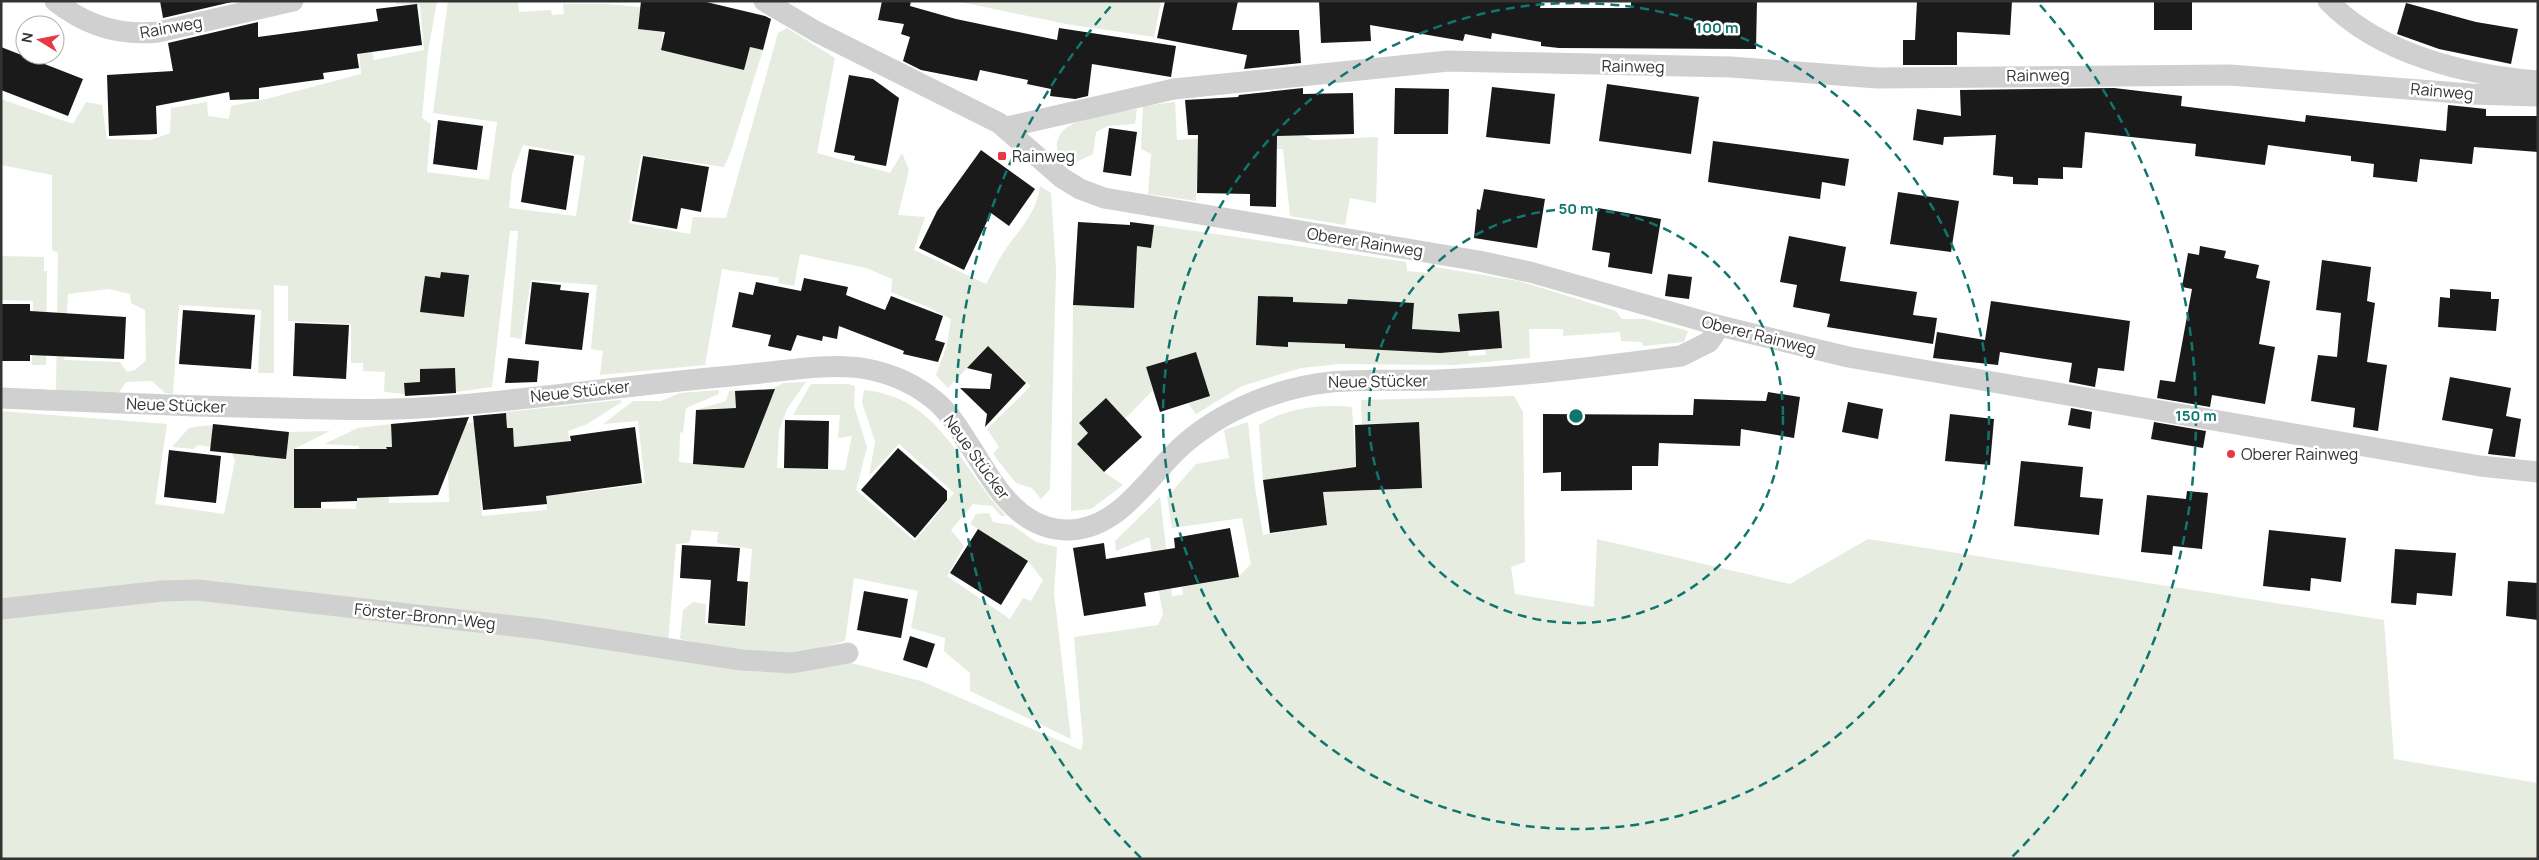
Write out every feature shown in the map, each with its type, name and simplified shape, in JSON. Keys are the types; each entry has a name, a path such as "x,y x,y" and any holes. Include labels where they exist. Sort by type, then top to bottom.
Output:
{"street":[{"name":"Rainweg","path":"55,1 64,9 99,26 131,34 158,32 293,1"},
{"path":"764,1 825,36 971,107 1008,128"},
{"path":"2328,1 2365,32 2395,48 2476,72 2538,80"},
{"name":"Rainweg","path":"1008,128 1174,89 1448,61 1731,67 1877,78 2122,74 2246,75 2471,94 2538,96"},
{"name":"Oberer Rainweg","path":"1008,128 1046,166 1062,178 1080,189 1104,198 1479,261 1530,272 1720,326 1848,357 1976,381 2480,466 2538,472"},
{"name":"Neue Stücker","path":"1,398 242,408 413,408 672,381 860,367 898,378 921,390 939,404 956,425 1010,504 1034,521 1053,528 1072,530 1093,525 1115,514 1181,446 1233,411 1299,386 1340,379 1471,378 1544,372 1681,356 1709,342 1720,326"},
{"name":"Förster-Bronn-Weg","path":"1,609 162,591 198,590 540,629 741,660 792,663 848,653"}],"shaded area":[{"path":"396,1 437,1 428,51 422,118 431,124 427,172 489,180 497,122 433,113 448,1 518,1 519,12 551,10 552,15 564,14 563,4 606,4 640,7 663,31 661,50 744,70 750,47 763,50 731,151 724,167 641,155 629,223 690,234 693,217 726,218 778,33 787,28 835,58 817,153 890,173 902,153 909,170 898,215 925,217 914,250 986,284 1004,251 1032,211 1039,195 1040,186 1051,193 1056,270 1050,489 1041,499 1032,488 1016,483 993,454 999,447 987,429 1031,386 988,346 948,388 936,375 947,345 951,319 891,292 892,279 866,268 800,254 794,286 778,283 779,278 722,269 705,365 600,375 603,351 591,349 597,285 531,280 521,339 510,337 518,231 510,231 492,387 456,392 455,368 421,369 420,382 404,383 405,394 384,392 385,372 363,371 363,363 351,363 351,324 288,321 288,286 274,285 274,373 258,373 261,310 179,305 173,394 165,393 152,381 126,382 118,394 56,391 58,253 52,250 52,175 1,165 1,99 73,124 86,102 102,105 107,139 151,140 170,133 171,108 207,102 208,116 229,119 231,106 266,99 361,74 357,27 367,25 374,60 424,50 420,5 396,4","holes":["523,145 585,156 576,216 509,208 512,174","441,272 469,275 464,317 421,312 425,276 440,278","109,289 130,294 131,303 145,310 146,360 135,370 127,372 120,362 64,360 68,294"]},
{"path":"956,1 1161,1 1154,37 1066,24"},
{"path":"1175,102 1177,140 1294,132 1313,140 1378,137 1376,203 1350,198 1345,225 1290,216 1283,149 1198,149 1196,201 1148,194 1151,154 1141,149 1143,106"},
{"path":"1137,109 1135,124 1108,126 1096,132 1093,154 1066,167 1058,151 1058,139 1065,129 1077,122 1092,117"},
{"path":"1154,225 1406,262 1407,271 1427,273 1435,267 1519,281 1616,311 1622,319 1645,319 1688,331 1684,342 1644,346 1641,342 1621,341 1620,332 1563,336 1563,329 1529,329 1530,358 1455,365 1341,364 1301,368 1242,386 1196,414 1188,403 1210,396 1196,352 1146,367 1153,390 1125,419 1106,398 1079,423 1088,433 1077,444 1104,472 1123,485 1091,509 1071,511 1073,305 1134,308 1136,279 1131,245 1151,248","holes":["1258,296 1293,297 1293,302 1315,303 1288,342 1288,347 1256,345","1348,299 1414,303 1412,329 1426,330 1424,352 1345,348","1499,311 1502,348 1485,349 1486,355 1469,356 1468,350 1461,350 1458,314"]},
{"path":"1,256 44,257 44,271 47,271 46,365 32,365 33,301 1,300"},
{"path":"806,382 787,409 779,431 777,468 845,470 852,436 838,438 840,415 793,415 811,384 848,384 855,386 854,405 867,447 856,490 915,541 954,493 899,444 869,476 875,442 862,402 864,390 890,395 912,406 930,420 1006,516 1001,516 992,506 973,504 951,530 964,546 947,576 1010,619 1023,598 1031,601 1043,580 1028,561 970,524 976,514 989,513 993,522 1012,525 1036,542 1057,547 1054,593 1071,739 970,691 970,673 944,651 945,638 911,628 918,591 854,578 845,641 790,656 746,654 680,639 683,610 693,602 706,604 705,624 746,627 752,549 717,543 718,532 692,530 689,543 676,544 668,643 754,669 851,663 921,681 1081,750 1083,742 1074,637 1158,625 1163,614 1149,537 1116,551 1115,541 1160,497 1172,596 1183,595 1182,587 1238,577 1251,564 1242,518 1172,528 1167,497 1196,464 1229,458 1224,430 1248,422 1255,487 1263,535 1327,525 1320,472 1263,480 1259,425 1270,419 1304,408 1352,407 1357,491 1421,488 1419,422 1362,424 1361,400 1514,396 1523,412 1525,562 1511,567 1515,594 1594,607 1597,539 1790,584 1868,539 2384,620 2394,759 2538,783 2538,859 1,859 1,411 167,424 155,504 224,514 235,461 231,450 198,445 194,449 172,447 189,428 219,425 242,430 286,459 289,432 330,431 294,449 294,508 356,509 359,446 324,444 358,428 391,424 392,447 386,447 389,503 449,502 448,469 451,424 490,422 477,451 482,516 547,510 540,444 514,447 513,428 507,428 506,412 620,400 622,402 587,424 568,431 576,493 645,484 638,421 603,424 633,401 661,401 680,393 719,390 719,394 686,408 683,432 680,433 679,462 744,468 755,441 755,412 726,408 696,410 726,401 729,391 772,389 783,383"}],"building":[{"path":"160,1 236,1 163,18"},
{"path":"641,1 702,1 765,16 771,19 763,50 750,47 744,70 661,50 665,32 638,29"},
{"path":"882,1 911,1 910,6 956,19 1057,40 1059,28 1176,46 1171,77 1092,64 1088,96 1075,99 1050,96 1051,89 1027,84 1028,80 980,70 977,81 921,70 903,61 910,37 901,34 904,24 878,20"},
{"path":"1165,1 1238,1 1232,30 1299,30 1301,63 1244,69 1247,55 1157,38"},
{"path":"1319,1 1542,1 1540,8 1631,8 1631,1 1757,1 1756,49 1559,48 1541,46 1541,42 1492,33 1491,39 1465,34 1463,41 1370,25 1371,41 1321,43"},
{"path":"1917,1 2012,1 2010,35 1957,32 1957,65 1903,65 1903,40 1915,40"},
{"path":"2154,1 2192,1 2192,30 2154,30"},
{"path":"2406,3 2476,22 2518,29 2511,64 2439,49 2397,34"},
{"path":"417,4 422,45 357,54 359,68 323,73 324,79 259,88 259,99 230,100 229,92 156,106 157,134 109,136 107,75 173,71 168,43 258,22 258,37 378,21 376,9"},
{"path":"1,47 15,52 15,65 47,65 83,79 68,116 1,90"},
{"path":"849,75 873,79 899,98 886,166 854,160 855,156 834,152"},
{"path":"1607,84 1699,97 1691,154 1599,141"},
{"path":"1492,87 1555,94 1550,144 1486,137"},
{"path":"1303,88 1303,94 1353,93 1354,134 1277,136 1276,207 1250,206 1250,194 1197,193 1198,135 1188,135 1185,100 1238,97 1239,95"},
{"path":"1395,88 1449,89 1448,134 1394,134"},
{"path":"2114,88 2182,96 2181,106 2305,122 2306,115 2446,131 2448,105 2486,109 2486,116 2538,116 2538,152 2474,147 2472,164 2420,159 2417,182 2373,177 2374,164 2351,161 2351,156 2268,145 2265,165 2195,156 2196,144 2085,132 2082,168 2063,167 2063,179 2038,178 2038,185 2013,184 2013,177 1993,175 1996,135 1944,137 1943,145 1913,140 1917,109 1961,116 1960,90"},
{"path":"438,120 483,126 477,170 433,164"},
{"path":"1109,128 1137,132 1131,176 1103,172"},
{"path":"1713,141 1849,159 1845,186 1822,182 1820,199 1708,182"},
{"path":"529,149 574,156 566,210 521,202"},
{"path":"981,150 1035,189 1009,226 991,213 964,270 919,248 937,211"},
{"path":"643,156 709,167 701,212 681,208 677,229 632,221"},
{"path":"1484,189 1545,199 1537,248 1474,238 1477,209 1480,210"},
{"path":"1898,192 1959,201 1951,252 1890,244"},
{"path":"1598,208 1661,219 1652,274 1608,267 1610,253 1592,250"},
{"path":"1078,222 1130,225 1130,222 1154,225 1151,248 1137,246 1134,308 1073,305"},
{"path":"1789,236 1846,247 1840,281 1917,292 1913,315 1937,318 1933,344 1827,327 1830,314 1793,307 1797,285 1780,282"},
{"path":"2200,246 2226,251 2224,258 2259,265 2256,278 2270,281 2259,344 2275,347 2265,404 2212,395 2210,407 2157,398 2160,380 2175,382 2192,289 2182,287 2188,253 2199,255"},
{"path":"2322,260 2371,267 2367,301 2375,303 2367,362 2387,365 2378,431 2353,427 2355,408 2311,401 2318,355 2337,357 2341,313 2316,310"},
{"path":"441,272 469,275 464,317 420,312 425,276 440,278"},
{"path":"1668,274 1692,277 1689,299 1665,296"},
{"path":"804,278 848,287 846,295 885,310 891,296 943,316 935,340 945,343 938,362 903,354 904,351 839,326 837,339 823,336 822,341 797,335 791,351 768,346 771,335 732,327 739,292 753,295 756,282 801,291"},
{"path":"532,282 561,285 560,290 589,293 582,350 525,344"},
{"path":"2450,289 2491,292 2491,299 2499,299 2496,331 2438,327 2440,297 2450,298"},
{"path":"1258,296 1293,297 1293,302 1347,304 1348,299 1414,303 1412,329 1460,332 1458,314 1499,311 1502,348 1440,353 1345,348 1345,344 1288,342 1288,347 1256,345"},
{"path":"1991,301 2130,321 2124,371 2098,368 2095,387 2069,382 2072,363 2000,352 1998,365 1933,358 1937,332 1985,340"},
{"path":"1,304 30,304 30,311 126,317 124,359 30,355 30,361 1,361"},
{"path":"183,310 255,315 251,369 179,364"},
{"path":"295,323 349,325 346,379 293,376"},
{"path":"988,346 1026,383 985,427 987,414 960,388 990,389 992,374 967,368"},
{"path":"1196,352 1210,396 1160,412 1146,367"},
{"path":"508,358 539,361 537,382 505,383"},
{"path":"455,368 456,393 405,396 404,383 420,382 420,369"},
{"path":"2450,377 2511,388 2506,416 2521,419 2515,457 2488,454 2493,429 2442,420"},
{"path":"775,389 744,468 693,464 696,410 736,408 735,391"},
{"path":"1768,392 1800,397 1794,438 1741,429 1740,446 1659,443 1658,466 1632,466 1632,490 1561,491 1561,472 1543,473 1543,414 1693,415 1694,399 1766,401"},
{"path":"1106,398 1142,437 1104,472 1077,444 1088,433 1079,423"},
{"path":"1848,402 1883,409 1878,439 1842,432"},
{"path":"2071,408 2092,412 2090,429 2068,425"},
{"path":"506,413 507,428 513,428 514,447 571,441 570,436 635,427 642,483 546,496 547,504 483,510 473,416"},
{"path":"1950,414 1994,419 1990,465 1945,461"},
{"path":"469,417 438,495 357,498 357,501 321,502 321,508 294,508 294,449 387,449 386,447 392,447 391,424"},
{"path":"785,420 829,421 828,469 784,468"},
{"path":"1419,422 1422,488 1323,492 1327,525 1270,533 1263,480 1356,467 1355,425"},
{"path":"2154,422 2206,431 2203,448 2151,439"},
{"path":"213,424 289,432 286,459 210,451"},
{"path":"898,448 947,491 947,500 915,538 861,490"},
{"path":"169,450 221,456 216,503 164,497"},
{"path":"2021,461 2083,467 2080,497 2103,499 2099,535 2014,526"},
{"path":"2187,491 2208,493 2202,549 2173,546 2172,555 2141,552 2147,495 2186,499"},
{"path":"1230,528 1239,577 1144,593 1146,606 1084,616 1073,548 1104,543 1106,559 1175,548 1174,538"},
{"path":"978,529 1028,561 1001,605 950,573"},
{"path":"2269,530 2346,538 2341,582 2311,578 2310,591 2263,586"},
{"path":"682,545 740,548 737,581 748,582 745,626 708,623 711,580 680,578"},
{"path":"2395,549 2456,553 2452,596 2417,593 2416,605 2391,603"},
{"path":"2508,581 2538,583 2538,620 2506,616"},
{"path":"864,591 908,599 901,638 857,630"},
{"path":"910,636 935,644 927,668 903,660"}],"place":[{"name":"Rainweg","path":"1002,156"},
{"name":"Oberer Rainweg","path":"2231,454"}]}
